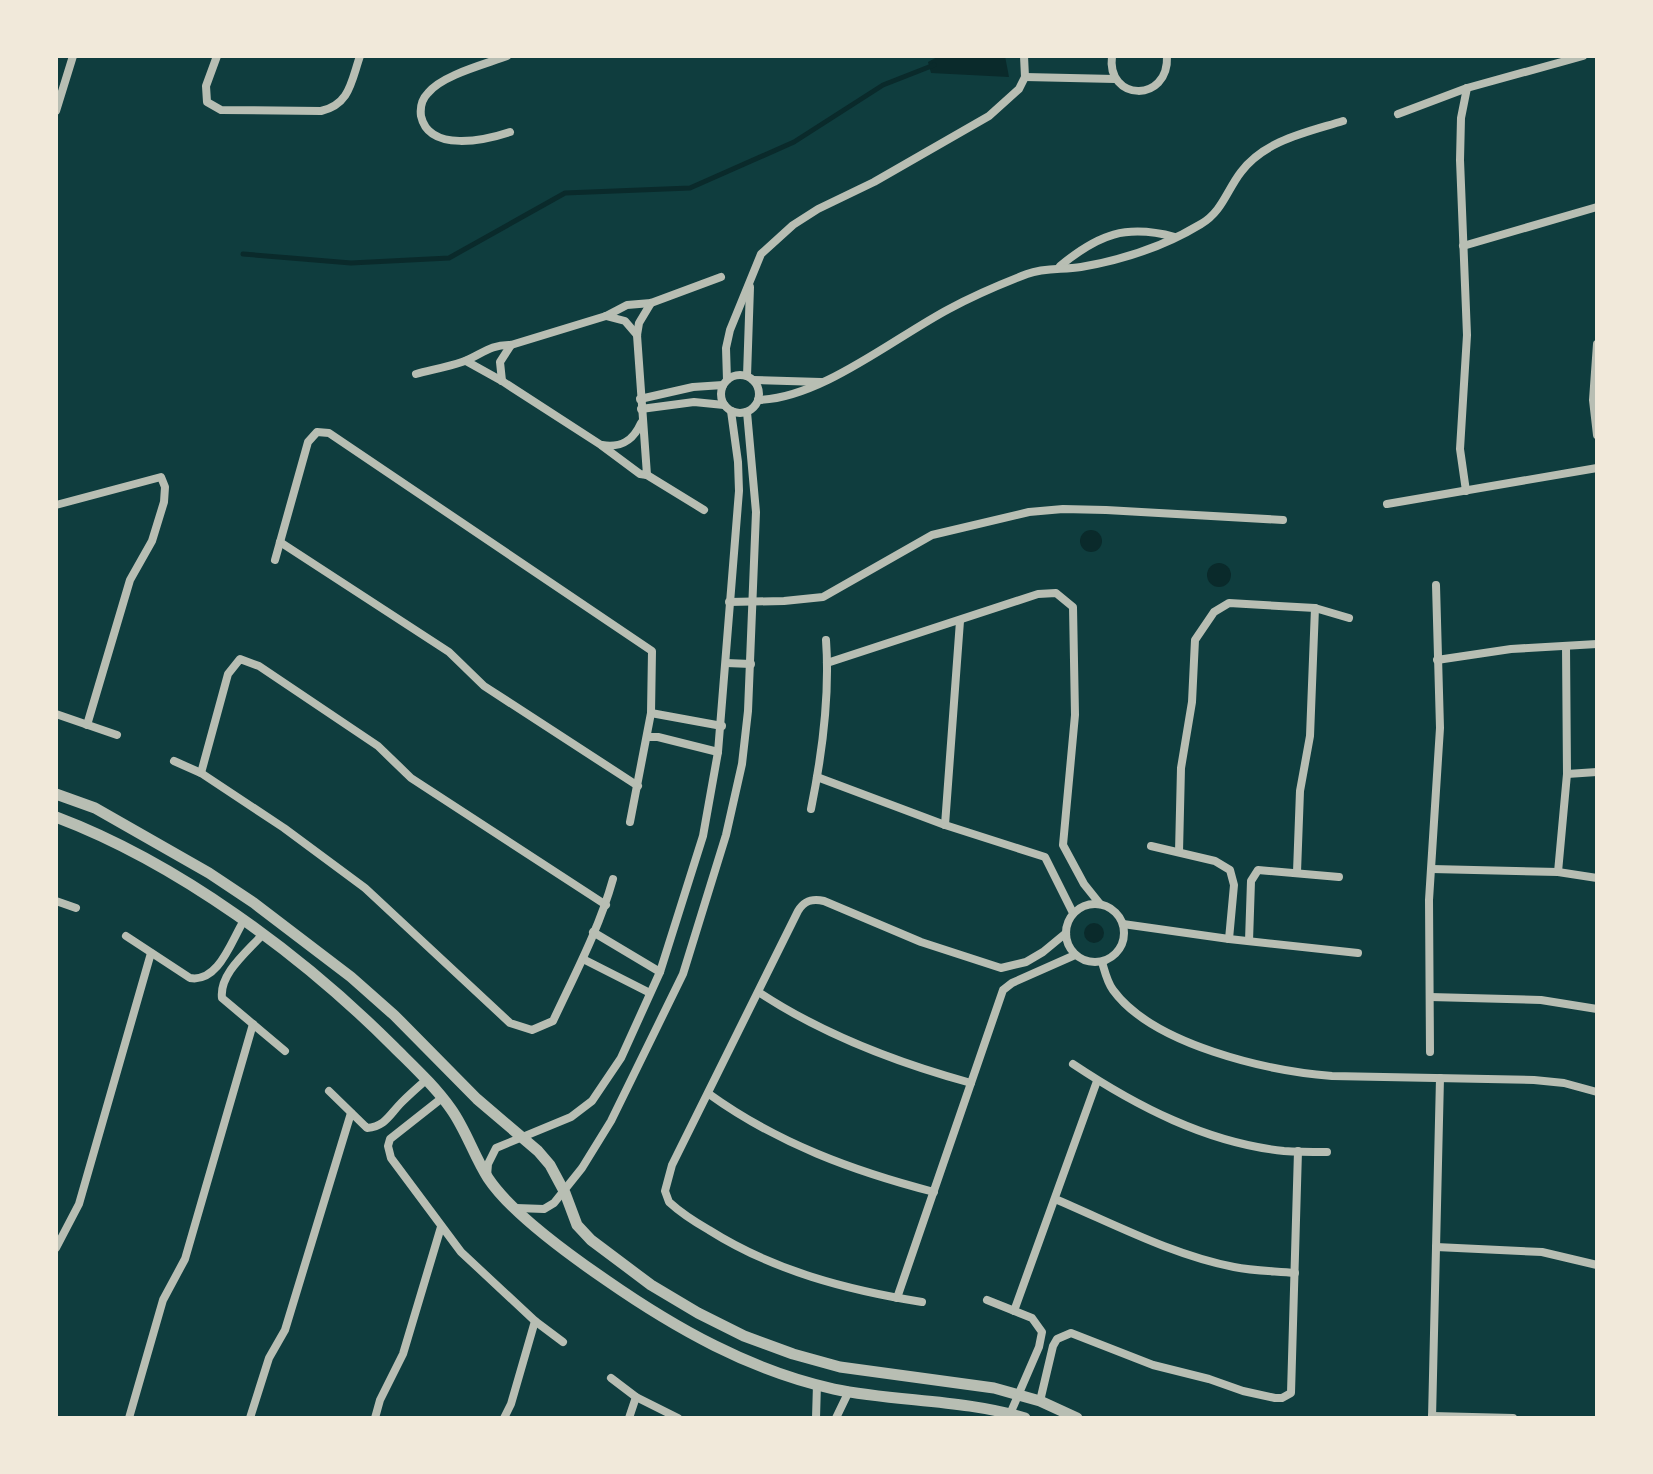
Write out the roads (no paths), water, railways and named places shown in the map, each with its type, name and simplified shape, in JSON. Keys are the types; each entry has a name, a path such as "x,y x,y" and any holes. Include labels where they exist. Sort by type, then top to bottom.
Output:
{"street":[{"path":"56,111 73,56"},
{"path":"217,56 206,86 207,102 221,110 307,111 336,107 345,98 360,56"},
{"path":"507,56 442,81 429,91 422,102 421,111 427,128 447,139 478,141 510,132"},
{"path":"487,1177 488,1164 496,1148 571,1117 592,1101 621,1058 660,972 681,912 703,836 722,726 739,491 738,462 728,408 721,398 725,383 726,348 741,297 761,254 793,225 818,209 874,182 989,116 1006,102 1025,77 1024,56"},
{"path":"1112,56 1111,69 1115,79 1125,88 1138,92 1150,89 1161,81 1167,70 1167,56"},
{"path":"1398,114 1467,88 1583,56"},
{"path":"1025,77 1115,79"},
{"path":"1466,491 1460,449 1467,335 1460,160 1461,118 1467,88"},
{"path":"758,400 795,395 951,308 1030,273 1059,266 1079,267 1162,245 1220,209 1241,172 1262,152 1289,138 1343,121"},
{"path":"1463,246 1597,207"},
{"path":"1059,266 1081,248 1126,230 1149,230 1175,237"},
{"path":"416,374 466,361 474,354 502,345 511,345 606,316 627,305 651,303 721,277"},
{"path":"516,1208 544,1209 565,1193 611,1121 683,974 726,835 742,764 754,603 755,490 747,412 760,393 750,378 750,282"},
{"path":"647,475 637,335 639,323 651,303"},
{"path":"606,316 625,321 637,335"},
{"path":"1597,344 1597,435"},
{"path":"502,381 500,362 511,345"},
{"path":"466,361 601,445 630,468 704,510"},
{"path":"640,399 725,383 740,375 822,382"},
{"path":"641,409 694,402 747,412"},
{"path":"601,445 611,447 629,441 642,422"},
{"path":"275,560 308,442 317,432 329,433 652,651 651,713 630,822"},
{"path":"1387,504 1597,468"},
{"path":"56,505 161,477 165,487 164,502 152,541 130,580 87,725"},
{"path":"739,491 755,490"},
{"path":"729,602 823,597 932,535 1029,512 1106,510 1283,520"},
{"path":"280,542 449,652 484,686 638,786"},
{"path":"1430,1052 1429,926 1440,728 1436,585"},
{"path":"827,663 1038,594 1056,593 1073,607 1075,715 1063,845 1084,884 1100,904 1114,911 1125,933 1118,952 1102,962 1087,962 1075,955 1068,945 1066,933 1073,913 1086,905 1100,904"},
{"path":"1179,852 1181,768 1192,702 1195,640 1214,612 1229,603 1315,608 1349,618"},
{"path":"1297,872 1300,791 1310,736 1315,608"},
{"path":"945,825 960,621"},
{"path":"811,809 817,777 827,663 826,640"},
{"path":"1437,660 1511,649 1597,644"},
{"path":"1558,872 1567,774 1566,646"},
{"path":"201,773 228,674 240,659 259,666 378,746 411,778 606,905"},
{"path":"726,663 751,664"},
{"path":"651,713 722,726"},
{"path":"56,714 117,735"},
{"path":"647,737 718,752"},
{"path":"174,761 201,773 284,828 365,888 510,1023 532,1030 553,1021 606,905 613,879"},
{"path":"1567,774 1597,772"},
{"path":"817,777 945,825 1045,857 1073,913"},
{"path":"56,794 107,815 235,890 351,977 550,1165 577,1225 591,1240 651,1285 744,1336 793,1354 840,1367 964,1382 1019,1394 1077,1418"},
{"path":"56,817 117,842 222,907 351,1005 452,1109 487,1177 502,1196 604,1279 691,1334 726,1352 817,1384 849,1391 968,1405 1025,1418"},
{"path":"1151,846 1224,864 1230,870 1234,885 1229,939"},
{"path":"1432,869 1558,872 1597,878"},
{"path":"1249,941 1253,875 1258,870 1339,877"},
{"path":"222,907 235,890"},
{"path":"922,1302 840,1287 787,1269 727,1242 669,1202 665,1191 672,1165 798,911 811,900 824,901 911,938 1001,968 1026,962 1066,933"},
{"path":"56,901 76,908"},
{"path":"681,912 700,920"},
{"path":"126,936 190,978 201,979 213,973 243,922"},
{"path":"1123,924 1358,953"},
{"path":"593,932 660,972"},
{"path":"262,935 225,979 222,998 285,1051"},
{"path":"56,1248 79,1204 151,953"},
{"path":"897,1298 1003,990 1075,955"},
{"path":"583,959 650,993"},
{"path":"1102,962 1114,992 1138,1013 1186,1041 1234,1059 1298,1073 1549,1081 1597,1092"},
{"path":"760,993 806,1020 870,1050 971,1083"},
{"path":"1430,997 1541,1000 1597,1009"},
{"path":"379,1032 394,1015"},
{"path":"129,1418 163,1300 185,1259 253,1024"},
{"path":"1073,1064 1097,1081 1156,1113 1204,1132 1271,1149 1327,1152"},
{"path":"1440,1078 1432,1417 1513,1418"},
{"path":"329,1091 367,1128 384,1123 426,1080"},
{"path":"1014,1311 1097,1081"},
{"path":"709,1094 742,1116 804,1149 852,1168 934,1192"},
{"path":"442,1098 411,1125 395,1133 388,1146 391,1158 461,1252 535,1321 563,1342"},
{"path":"250,1418 269,1358 285,1330 351,1113"},
{"path":"1040,1401 1053,1346 1057,1339 1071,1333 1153,1365 1243,1391 1275,1398 1291,1393 1298,1151"},
{"path":"1055,1199 1212,1262 1245,1269 1295,1273"},
{"path":"375,1418 380,1400 403,1354 441,1227"},
{"path":"1436,1247 1542,1252 1597,1265"},
{"path":"987,1300 1032,1318 1040,1325 1042,1340 1010,1414"},
{"path":"504,1418 511,1404 535,1321"},
{"path":"611,1378 636,1397 678,1418"},
{"path":"816,1418 817,1384"},
{"path":"836,1418 849,1391"},
{"path":"629,1418 636,1397"}],"water":[{"path":"939,56 1005,56 1009,77 931,73 928,62"},
{"path":"1087,530 1095,530 1102,541 1095,552 1087,552 1080,545 1080,537"},
{"path":"1219,563 1230,570 1231,575 1224,586 1219,587 1208,580 1207,575 1214,564"},
{"path":"1090,923 1098,923 1104,933 1098,943 1090,943 1084,937 1084,929"}],"waterway":[{"path":"243,254 351,263 449,258 565,193 690,188 794,142 883,85 934,65"}]}
